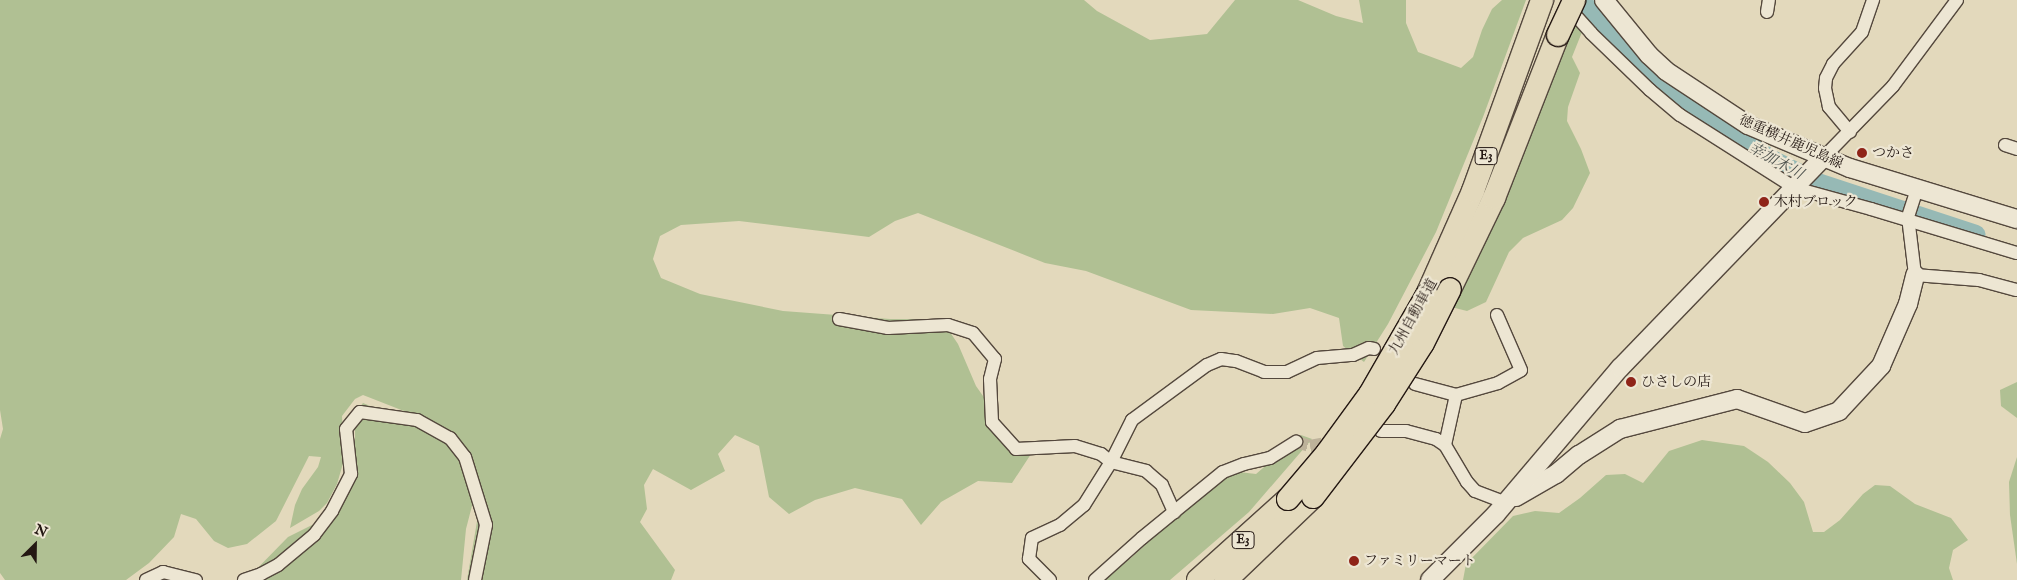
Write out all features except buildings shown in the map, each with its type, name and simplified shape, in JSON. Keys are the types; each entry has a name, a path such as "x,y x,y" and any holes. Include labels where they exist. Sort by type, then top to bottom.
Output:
{"highway":[{"name":"九州自動車道","path":"1226,580 1313,497 1384,404 1422,344 1494,198 1558,34 1574,0"},
{"name":"九州自動車道","path":"1198,580 1288,499 1326,453 1370,394 1427,295 1473,191 1540,7"}],"street":[{"path":"1562,0 1598,40 1650,90 1680,115 1798,185 2017,254"},
{"name":"徳重横井鹿児島線","path":"1605,0 1649,55 1697,94 1748,125 1820,162 1916,194 2017,219"},
{"path":"1850,132 1829,107 1825,88 1826,78 1833,64 1862,32 1873,0"},
{"path":"1430,580 1507,503 1620,368 1893,86 1957,0"},
{"path":"1507,503 1556,474 1578,455 1620,429 1737,399 1805,423 1838,411 1881,366 1908,304 1916,275 1908,219 1916,194"},
{"path":"1916,275 1979,280 2017,290"},
{"path":"1414,384 1456,395 1498,383 1521,370 1497,315"},
{"path":"839,319 888,328 948,326 973,333 995,359 990,379 992,422 1016,449 1075,446 1101,454 1111,462 1146,471 1162,485 1174,512"},
{"path":"1050,580 1029,559 1032,538 1060,525 1084,505 1111,462 1132,420 1207,365 1222,359 1236,361 1264,372 1287,372 1318,358 1353,355 1369,348 1374,349"},
{"path":"1445,445 1456,395"},
{"path":"244,580 278,565 314,535 332,510 351,474 346,429 360,412 417,420 450,438 465,457 486,525 475,580"},
{"path":"1380,432 1406,431 1436,439 1445,445 1467,482 1475,491 1507,503"},
{"path":"1095,580 1223,472 1244,464 1270,458 1296,442"},
{"path":"146,580 163,572 196,580"}],"green space":[{"path":"0,0 1084,0 1097,11 1150,40 1207,34 1235,0 1298,0 1336,16 1363,23 1359,0 1406,0 1406,23 1418,52 1461,68 1473,57 1482,30 1492,9 1502,0 1526,0 1483,117 1436,232 1388,324 1364,362 1343,346 1339,318 1310,308 1273,314 1191,310 1086,271 1045,263 918,213 895,221 869,237 739,221 681,225 660,236 653,259 661,278 700,294 783,311 890,319 941,319 958,344 976,386 1009,433 1031,454 1012,483 978,481 941,502 921,525 902,499 855,488 815,500 789,514 769,497 759,446 735,435 718,454 725,471 691,490 653,469 644,485 647,509 640,522 675,570 671,580 467,580 480,504 477,484 432,422 363,395 355,399 342,416 344,460 337,484 327,503 319,511 290,528 295,505 302,489 318,467 321,457 309,456 276,521 247,544 228,548 214,541 196,519 181,514 174,537 149,563 126,580 5,580 0,573 0,439 3,429 0,410"},
{"path":"1575,17 1584,27 1572,57 1580,73 1568,107 1567,121 1590,173 1573,208 1562,220 1523,238 1509,252 1486,302 1467,311 1451,307"},
{"path":"2017,382 2017,418 2001,406 2000,390"},
{"path":"363,403 446,438 458,457 473,502 466,529 461,580 246,580 288,537 316,523 355,473 355,413"},
{"path":"1301,435 1312,439 1249,512 1170,580 1102,580 1131,558 1201,493 1223,477 1239,472 1256,474"},
{"path":"1702,440 1744,446 1768,462 1790,483 1804,502 1813,532 1824,532 1840,520 1863,494 1875,485 1890,486 1915,504 1951,518 1968,540 1953,550 1949,568 1953,580 1463,580 1466,564 1513,516 1535,511 1559,513 1580,498 1606,475 1625,474 1643,483 1669,451"},
{"path":"2017,457 2017,564 2010,515 2009,482"}],"waterway":[{"name":"幸加木川","path":"1579,0 1649,76 1681,104 1773,161 1817,183 1975,235"}],"tunnel":[{"path":"1296,442 1310,446 1336,441"}],"place":[{"name":"つかさ","path":"1862,153"},
{"name":"木村ブロック","path":"1764,202"},
{"name":"ひさしの店","path":"1631,382"},
{"name":"ファミリーマート","path":"1354,561"}]}
